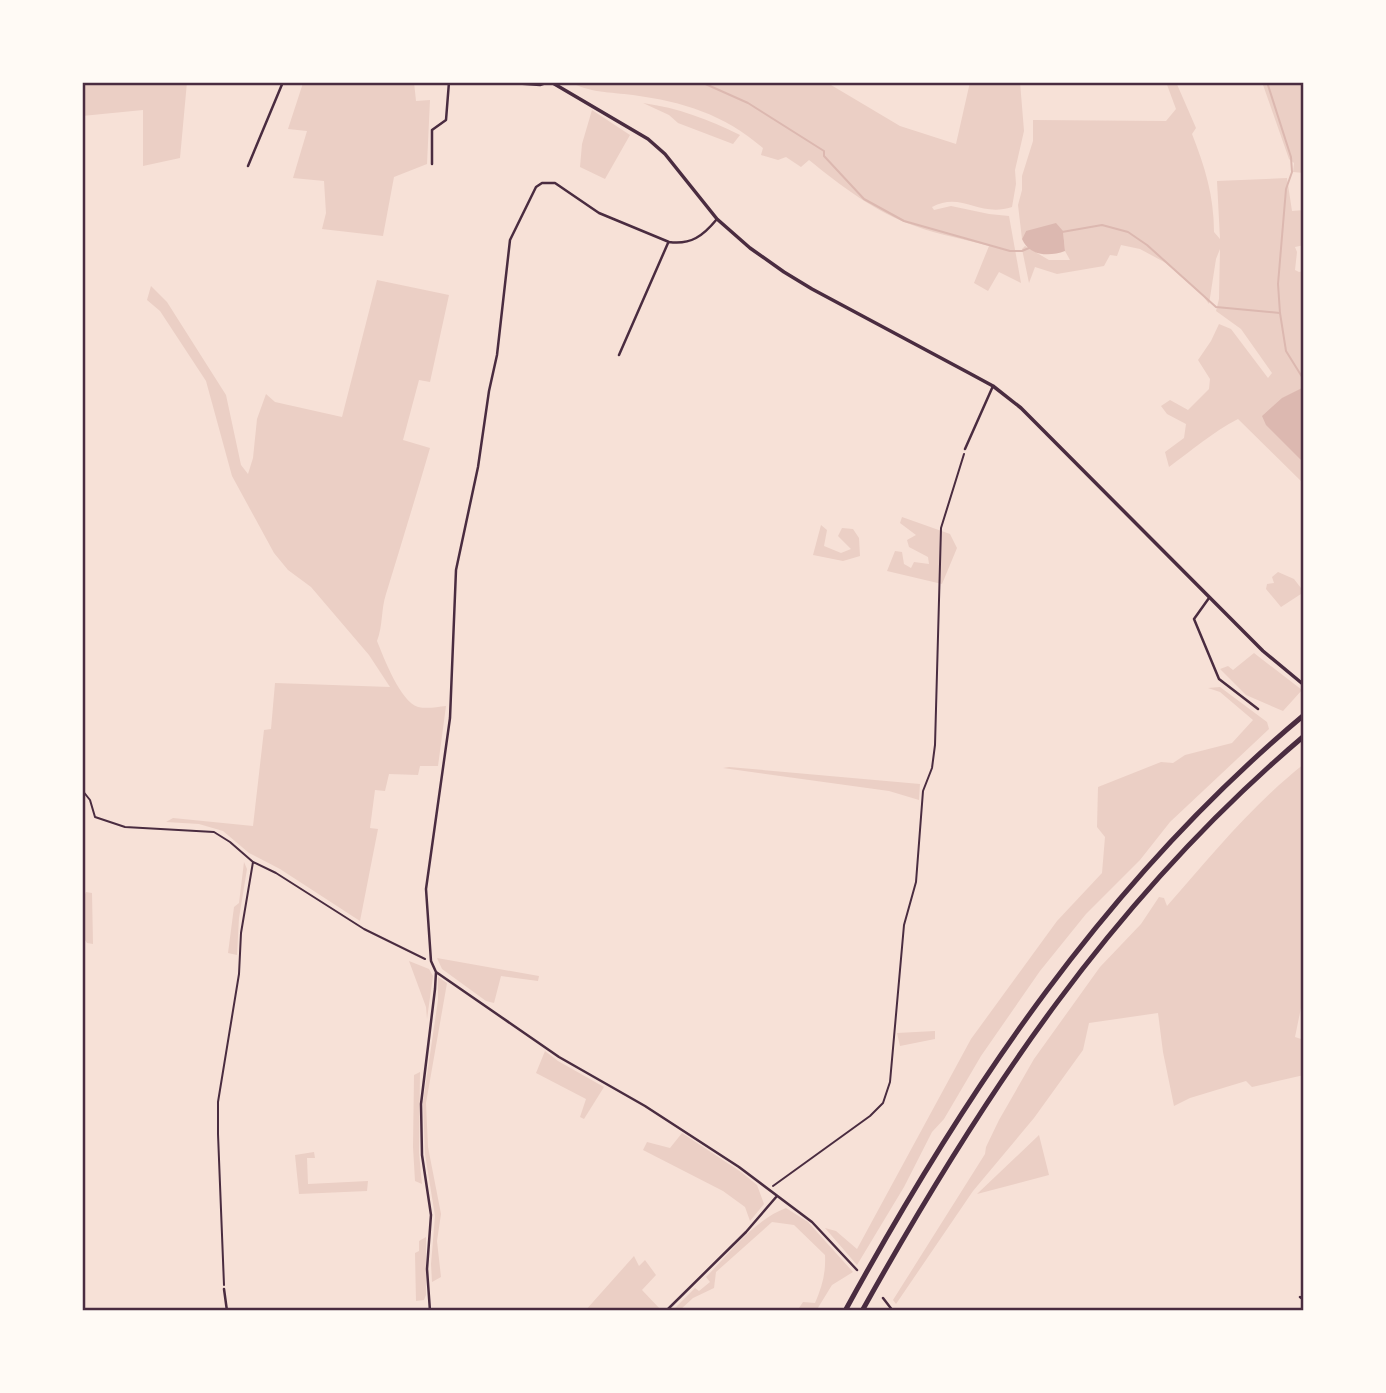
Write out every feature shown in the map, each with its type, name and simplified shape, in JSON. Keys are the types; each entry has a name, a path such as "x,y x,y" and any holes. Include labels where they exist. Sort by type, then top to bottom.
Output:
{"highway":[{"path":"845,1311 947,1134 1000,1053 1056,976 1115,903 1166,846 1223,788 1304,715"},
{"path":"862,1311 957,1147 1014,1060 1068,985 1116,924 1176,857 1238,795 1304,736"}],"street":[{"path":"248,166 283,82"},
{"path":"432,164 432,130 446,120 449,82"},
{"path":"496,82 540,85 550,82 648,139 671,162 717,219 750,248 812,289 993,386 1021,408 1262,651 1304,684"},
{"path":"430,1311 428,1269 431,1215 422,1155 421,1097 436,972 431,961 426,889 450,718 456,570 478,467 497,355 510,240 536,187 548,181 555,183 599,214 668,242 681,244 693,241 717,219"},
{"path":"619,355 668,242"},
{"path":"965,449 993,386"},
{"path":"1209,598 1194,619 1208,657 1219,679 1258,709"},
{"path":"436,972 559,1057 740,1167 813,1222 857,1270"},
{"path":"666,1311 746,1232 777,1196"},
{"path":"224,1289 227,1311"},
{"path":"1300,1297 1304,1300"},
{"path":"883,1298 893,1311"}],"path":[{"path":"769,1190 870,1116 883,1103 890,1082 904,925 916,882 923,791 932,768 936,745 941,528 965,449"},
{"path":"82,790 90,800 95,817 104,821 125,827 214,832 253,862 285,878 364,929 431,961"},
{"path":"82,867 84,854"},
{"path":"224,1289 218,1102 239,974 241,933 253,862"},
{"path":"82,1142 82,1228"},
{"path":"82,1238 82,1303"}],"shaded area":[{"path":"82,82 187,82 180,158 143,166 143,110 82,116"},
{"path":"414,82 416,101 430,100 427,164 394,177 383,236 322,229 326,213 324,181 293,178 307,131 288,129 303,83"},
{"path":"569,82 826,82 900,126 956,144 970,82 1020,82 1024,131 1015,170 1016,184 1012,207 1000,210 953,202 932,207 934,210 951,206 1009,216 1021,283 999,272 988,291 974,283 989,246 900,220 846,189 809,160 801,167 786,157 778,160 761,155 763,148 718,118 669,101 593,90"},
{"path":"1166,82 1176,82 1196,128 1192,134 1208,182 1214,232 1220,239 1217,181 1287,178 1292,211 1304,210 1304,245 1295,247 1295,270 1304,271 1304,484 1238,419 1211,435 1169,467 1165,452 1184,438 1186,424 1167,414 1161,406 1170,400 1188,410 1209,389 1210,379 1198,360 1219,324 1231,329 1268,378 1272,373 1241,329 1216,311 1219,299 1220,249 1209,304 1166,263 1140,249 1121,245 1117,256 1110,255 1104,266 1057,274 1035,267 1029,283 1022,249 1025,246 1049,260 1070,260 1065,251 1063,231 1026,231 1022,239 1018,205 1022,176 1033,141 1033,120 1166,121 1176,109"},
{"path":"1262,82 1304,82 1304,173 1293,172 1294,163 1289,159"},
{"path":"643,103 693,115 740,135 733,144 678,123 669,115"},
{"path":"592,110 630,135 605,179 580,167 582,144"},
{"path":"1056,223 1063,231 1065,251 1040,254 1025,245 1022,239 1026,231"},
{"path":"377,280 449,295 430,382 419,380 403,440 430,448 384,600 377,641 393,678 411,703 421,708 446,706 438,766 420,766 418,775 389,774 385,791 375,790 370,828 378,829 360,921 280,869 249,853 223,831 199,824 166,822 173,818 253,826 264,730 271,729 275,683 390,687 369,655 311,587 288,570 274,553 232,476 206,381 160,311 147,300 151,286 167,302 226,395 241,465 248,474 253,458 257,419 266,394 275,402 342,417"},
{"path":"1304,387 1304,463 1266,425 1262,416 1282,398"},
{"path":"902,517 950,534 957,548 942,584 887,571 895,551 902,552 904,564 911,568 914,562 929,564 928,557 909,547 907,540 916,535 900,523"},
{"path":"821,525 827,530 824,546 841,553 851,549 838,536 842,528 853,529 859,538 860,556 843,561 813,555"},
{"path":"1278,572 1294,579 1304,592 1281,607 1266,589 1267,584 1274,583 1272,577"},
{"path":"1254,653 1302,690 1283,711 1246,695 1220,669 1228,666 1233,670"},
{"path":"1220,687 1267,722 1269,729 1170,822 1140,860 1086,914 1040,971 981,1056 944,1119 932,1132 904,1187 857,1265 825,1228 836,1231 857,1249 971,1039 1057,921 1102,873 1105,837 1097,827 1098,787 1161,762 1173,763 1185,755 1232,743 1253,720 1220,692 1208,688"},
{"path":"1304,764 1304,993 1295,1037 1304,1040 1304,1075 1252,1087 1246,1081 1190,1098 1174,1106 1158,1013 1089,1023 1083,1050 1034,1118 973,1191 896,1304 893,1300 985,1154 999,1120 1034,1059 1100,967 1141,924 1159,897 1164,898 1167,906 1249,814"},
{"path":"723,768 920,784 919,800 889,791"},
{"path":"244,862 247,869 239,918 237,955 228,953 234,907 239,903"},
{"path":"86,892 92,893 93,944 85,940 82,901"},
{"path":"437,958 539,976 538,981 501,976 494,1003 486,1001 442,969"},
{"path":"409,961 429,969 433,976 427,1019 426,1007"},
{"path":"438,977 447,983 426,1103 428,1147 441,1214 437,1241 441,1277 432,1282 435,1216 425,1154 423,1102 438,1000"},
{"path":"935,1031 935,1039 900,1046 897,1033"},
{"path":"545,1051 604,1087 584,1119 580,1117 586,1099 536,1073"},
{"path":"420,1072 419,1153 422,1184 415,1181 413,1147 414,1075"},
{"path":"682,1133 757,1185 764,1204 750,1221 745,1207 723,1191 643,1150 647,1142 670,1148"},
{"path":"1039,1135 1049,1175 977,1194"},
{"path":"314,1152 315,1158 307,1158 308,1184 368,1181 367,1191 299,1194 295,1155"},
{"path":"786,1208 808,1222 853,1272 832,1285 816,1311 797,1311 803,1302 815,1303 823,1280 825,1255 794,1225 772,1222 716,1272 714,1288 693,1298 679,1311 672,1311 695,1288 699,1291 710,1282 706,1277 753,1229 774,1213"},
{"path":"426,1237 426,1295 424,1300 416,1301 415,1253 419,1251 419,1241"},
{"path":"634,1256 639,1266 645,1260 656,1275 642,1290 661,1310 585,1311"}],"waterway":[{"path":"701,82 748,103 824,151 824,156 864,199 904,221 1010,251 1029,248"},
{"path":"1267,82 1291,157 1292,172 1286,189 1278,284 1280,313 1286,351 1304,380"},
{"path":"1062,232 1102,225 1128,232 1147,245 1216,307 1280,313"}]}
